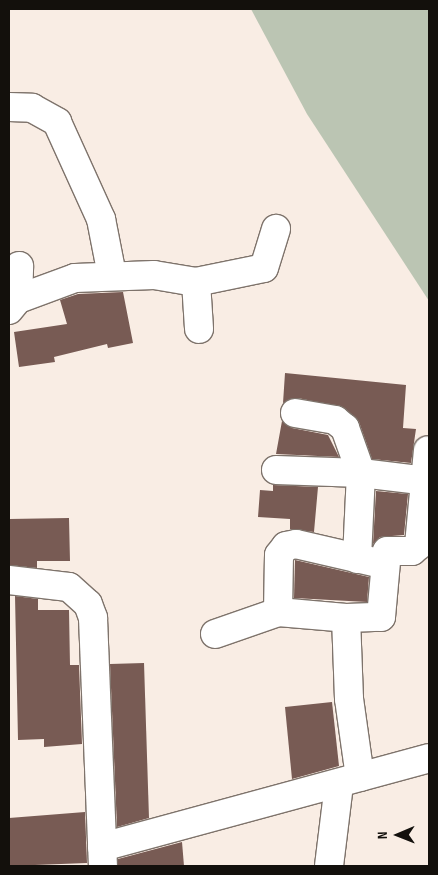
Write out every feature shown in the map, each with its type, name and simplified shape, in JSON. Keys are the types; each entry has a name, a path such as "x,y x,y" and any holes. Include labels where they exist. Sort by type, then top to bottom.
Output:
{"street":[{"path":"9,107 32,108 57,122 101,219 112,275"},
{"path":"14,305 75,278 154,274 196,282 264,268 276,229"},
{"path":"14,305 19,266"},
{"path":"196,282 199,329"},
{"path":"295,413 335,420 345,428 361,473 357,559"},
{"path":"215,634 278,612 346,618 381,617 385,564 389,550 412,551 419,545 427,481 428,450"},
{"path":"276,470 361,473 427,481"},
{"path":"278,612 279,555 286,546 296,544 385,564"},
{"path":"9,580 69,587 88,604 93,618 102,856 349,780 429,758"},
{"path":"329,866 349,780 346,618"}],"green space":[{"path":"251,9 429,9 429,301 307,114"}],"building":[{"path":"123,292 133,343 108,348 107,344 54,357 55,362 19,367 14,332 67,324 60,300 78,294"},
{"path":"285,373 406,385 403,428 416,429 411,463 372,459 359,422 344,408 298,398 283,403"},
{"path":"282,421 292,428 328,435 339,457 276,454"},
{"path":"273,485 318,487 314,532 290,529 290,519 258,517 260,490 273,491"},
{"path":"376,491 408,494 404,535 380,537 373,544"},
{"path":"69,518 70,561 37,561 37,568 9,565 9,519"},
{"path":"295,560 369,577 367,602 294,598"},
{"path":"15,596 38,599 38,610 69,610 70,665 79,665 82,744 44,747 44,739 18,740"},
{"path":"144,663 149,818 117,827 110,664"},
{"path":"332,702 339,766 292,779 285,707"},
{"path":"85,812 87,863 9,866 9,818"},
{"path":"182,842 184,866 118,866 118,859"}]}
